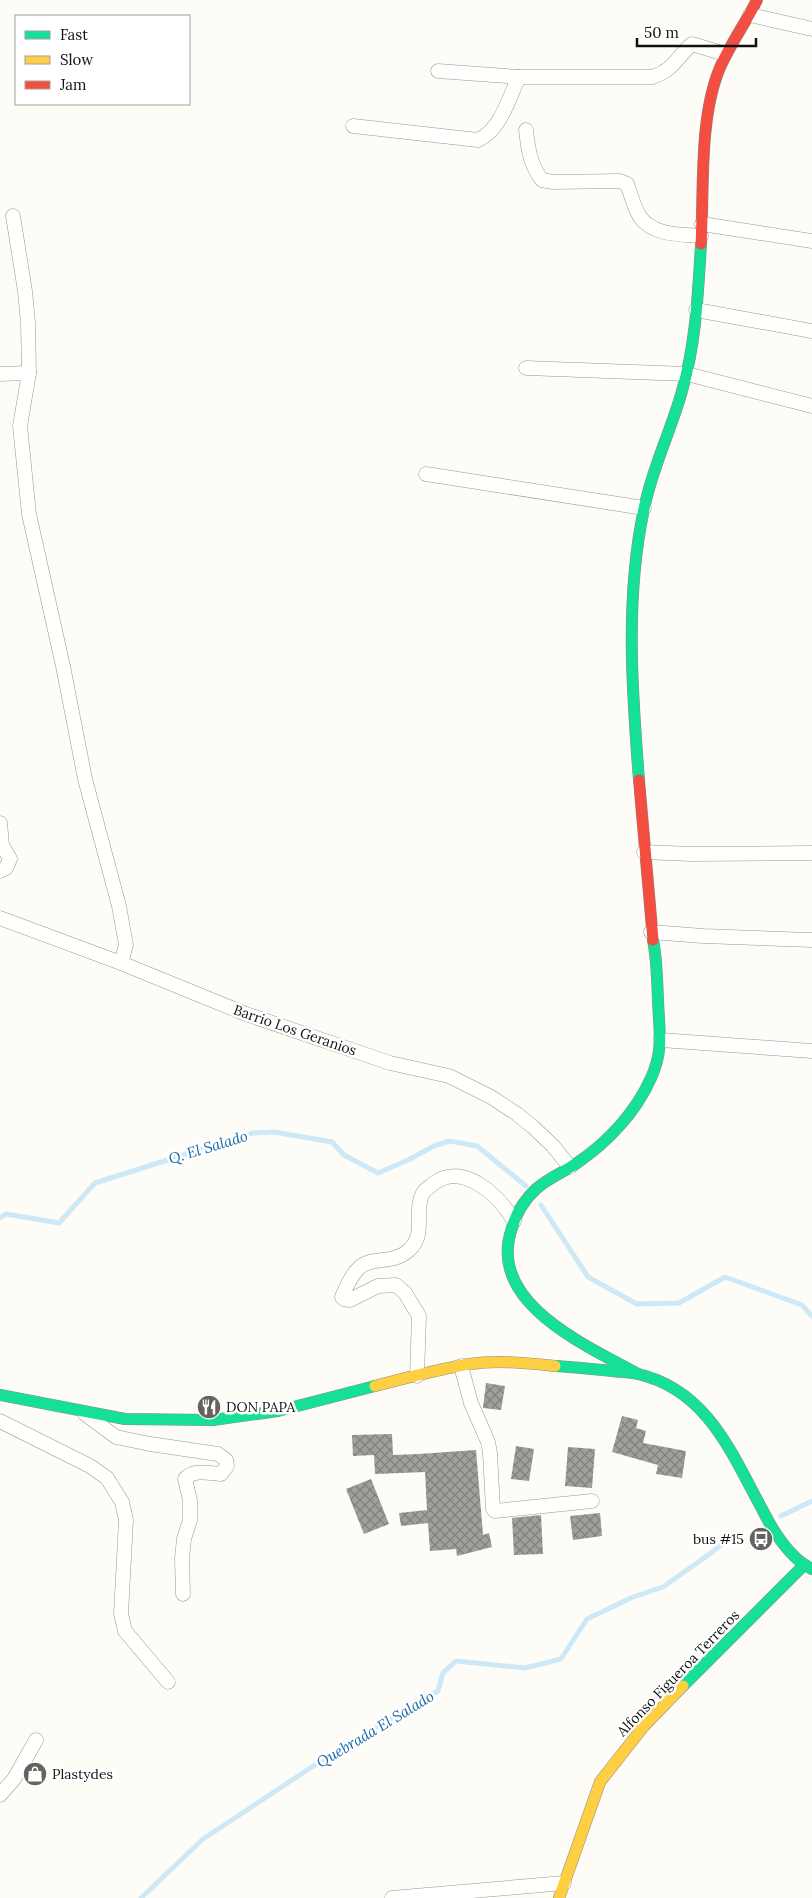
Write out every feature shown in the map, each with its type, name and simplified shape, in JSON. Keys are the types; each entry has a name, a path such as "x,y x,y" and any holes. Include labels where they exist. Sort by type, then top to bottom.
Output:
{"street":[{"path":"757,0 750,15 725,54 715,82 705,130 702,230 696,310 687,374 644,508 634,579 634,709 651,932 657,966 661,1040 657,1064 638,1104 624,1121 585,1158 539,1185 525,1202 514,1221 507,1255 510,1271 530,1304 544,1318 638,1374 672,1386 702,1411 725,1440 768,1521 782,1542 808,1567"},
{"path":"750,15 812,29"},
{"path":"438,71 519,77 652,77 673,66 692,44 725,54"},
{"path":"353,126 478,140 485,137 492,129 503,112 519,77"},
{"path":"526,130 528,151 534,171 542,180 553,182 620,181 627,184 640,216 650,226 662,232 702,230 812,241"},
{"path":"13,216 26,291 29,373 20,426 29,514 63,666 85,779 119,906 126,945 121,963"},
{"path":"696,310 812,331"},
{"path":"526,368 687,374 812,406"},
{"path":"0,374 29,373"},
{"path":"426,474 644,508"},
{"path":"0,824 2,846 10,859 6,868 0,871"},
{"path":"644,852 691,854 812,853"},
{"name":"Barrio Los Geranios","path":"0,918 121,963 256,1017 390,1063 449,1076 491,1097 533,1126 570,1167"},
{"path":"651,932 812,940"},
{"path":"661,1040 812,1051"},
{"path":"417,1376 419,1316 405,1293 396,1285 378,1286 350,1300 344,1299 342,1296 349,1282 359,1267 369,1262 392,1260 408,1252 417,1243 420,1226 419,1204 421,1197 424,1191 441,1178 464,1176 484,1186 505,1206 514,1221"},
{"path":"0,1395 125,1419 213,1420 278,1411 461,1366 521,1362 638,1374"},
{"path":"461,1366 471,1403 488,1442 493,1509 495,1511 592,1501"},
{"path":"80,1411 116,1437 218,1454 226,1460 227,1466 221,1474 199,1472 189,1475 185,1479 190,1500 190,1520 184,1539 182,1558 183,1594"},
{"path":"0,1421 90,1466 107,1478 122,1502 126,1520 121,1614 125,1631 168,1682"},
{"name":"Alfonso Figueroa Terreros","path":"559,1898 600,1782 644,1726 808,1567"},
{"path":"0,1795 14,1780 36,1740"},
{"path":"392,1898 564,1883"}],"building":[{"path":"486,1383 505,1386 501,1410 483,1408"},
{"path":"622,1416 638,1420 636,1428 646,1431 643,1443 686,1451 682,1478 656,1474 658,1465 612,1452"},
{"path":"392,1434 393,1455 476,1450 483,1535 489,1533 492,1547 457,1556 456,1549 430,1551 428,1523 401,1526 399,1513 427,1510 425,1472 375,1474 374,1455 353,1456 352,1435"},
{"path":"516,1446 534,1449 529,1481 511,1479"},
{"path":"568,1447 595,1449 592,1488 565,1486"},
{"path":"371,1479 389,1524 364,1534 346,1489"},
{"path":"600,1513 602,1536 573,1540 570,1516"},
{"path":"541,1515 543,1554 514,1555 512,1518"}],"waterway":[{"name":"Q. El Salado","path":"0,1218 6,1214 59,1223 95,1183 253,1133 274,1132 332,1142 344,1155 378,1173 434,1146 450,1141 477,1146 526,1186"},
{"name":"Quebrada El Salado","path":"541,1205 588,1277 637,1304 679,1303 725,1277 802,1305 812,1316"},
{"name":"Quebrada El Salado","path":"781,1516 812,1501"},
{"name":"Quebrada El Salado","path":"141,1898 203,1839 330,1755 438,1691 443,1673 456,1661 525,1668 561,1659 587,1619 633,1597 663,1587 730,1538 740,1534"}],"traffic: fast":[{"path":"639,780 632,678 634,576 647,494 678,406 687,373 696,318 701,244"},
{"path":"638,1374 570,1336 547,1319 528,1301 514,1280 508,1257 511,1231 520,1208 541,1185 600,1146 629,1114 645,1091 651,1078 658,1058 660,1039 657,970 653,940"},
{"path":"555,1366 638,1374 662,1382 682,1394 699,1409 727,1445 782,1543 796,1558 812,1569"},
{"path":"0,1395 125,1419 213,1420 278,1411 375,1386"},
{"path":"683,1686 804,1565"}],"traffic: slow":[{"path":"375,1386 446,1368 470,1364 512,1362 555,1366"},
{"path":"559,1898 600,1782 644,1726 683,1686"}],"traffic: jam":[{"path":"701,244 705,133 708,111 719,70 757,0"},
{"path":"639,780 653,940"}],"place":[{"name":"DON PAPA","path":"209,1407"},
{"name":"bus #15","path":"761,1539"},
{"name":"Plastydes","path":"35,1774"}]}
